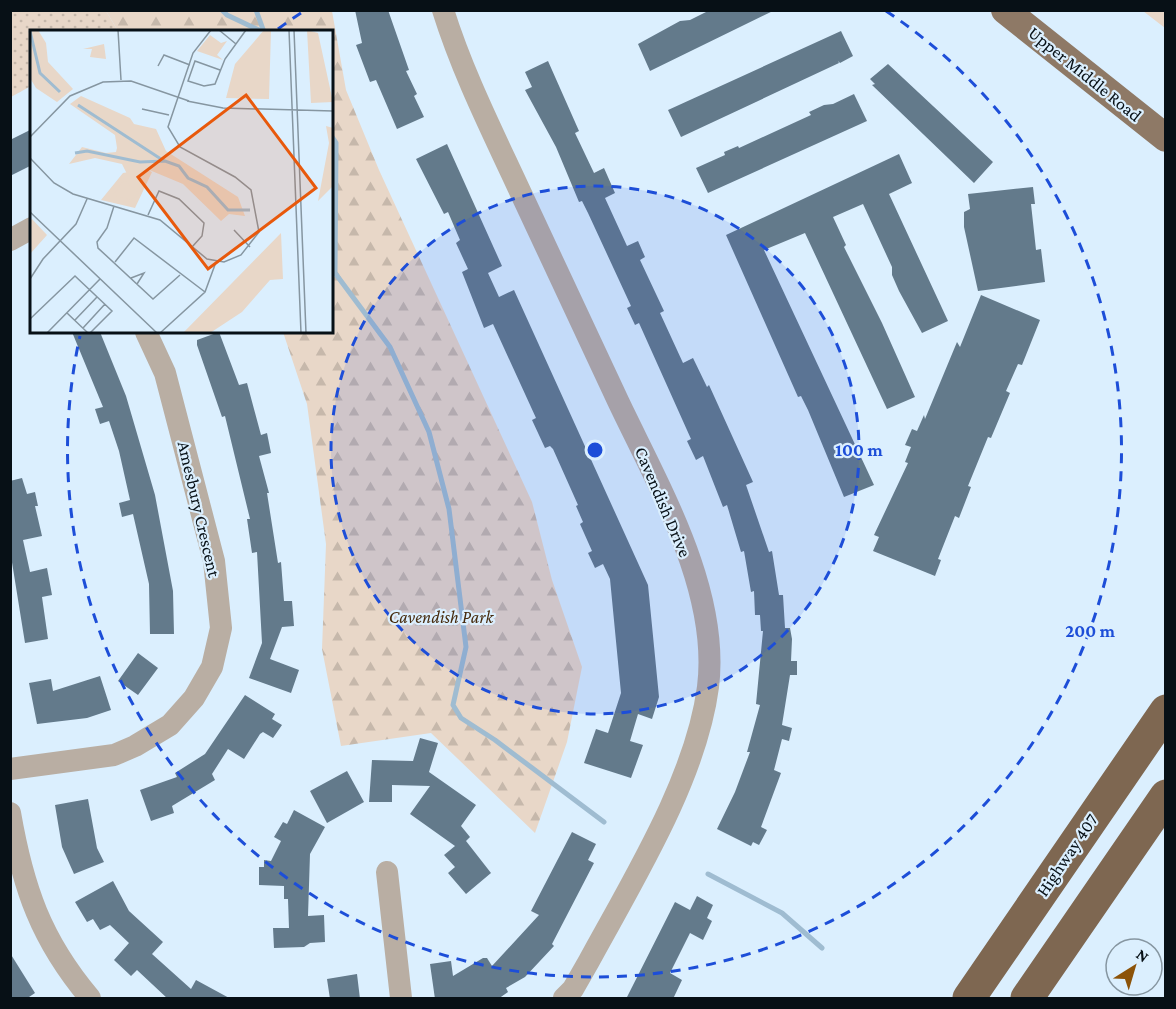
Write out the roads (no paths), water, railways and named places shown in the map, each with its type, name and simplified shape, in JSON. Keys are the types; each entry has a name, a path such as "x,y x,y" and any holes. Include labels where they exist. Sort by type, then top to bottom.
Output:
{"highway":[{"name":"Highway 407","path":"969,999 1166,711"},
{"path":"1027,999 1166,796"}],"main road":[{"name":"Upper Middle Road","path":"1005,10 1166,138"}],"street":[{"name":"Cavendish Drive","path":"443,10 479,106 670,511 700,590 709,644 708,685 701,722 682,784 600,941 573,989 564,999"},
{"path":"10,240 30,229"},
{"name":"Amesbury Crescent","path":"10,769 104,757 135,746 170,725 194,698 212,667 221,628 214,561 165,373 146,333"},
{"path":"10,813 18,862 34,910 65,968 90,999"},
{"path":"387,872 401,999"}],"waterway":[{"path":"222,10 227,15 259,30"},
{"path":"256,10 263,30"},
{"path":"333,138 336,143 335,273 390,347 429,432 449,509 466,647 453,705 461,718 495,740 604,822"},
{"path":"708,874 782,913 822,948"}],"park label":[{"name":"Cavendish Park","path":"441,617"}]}
